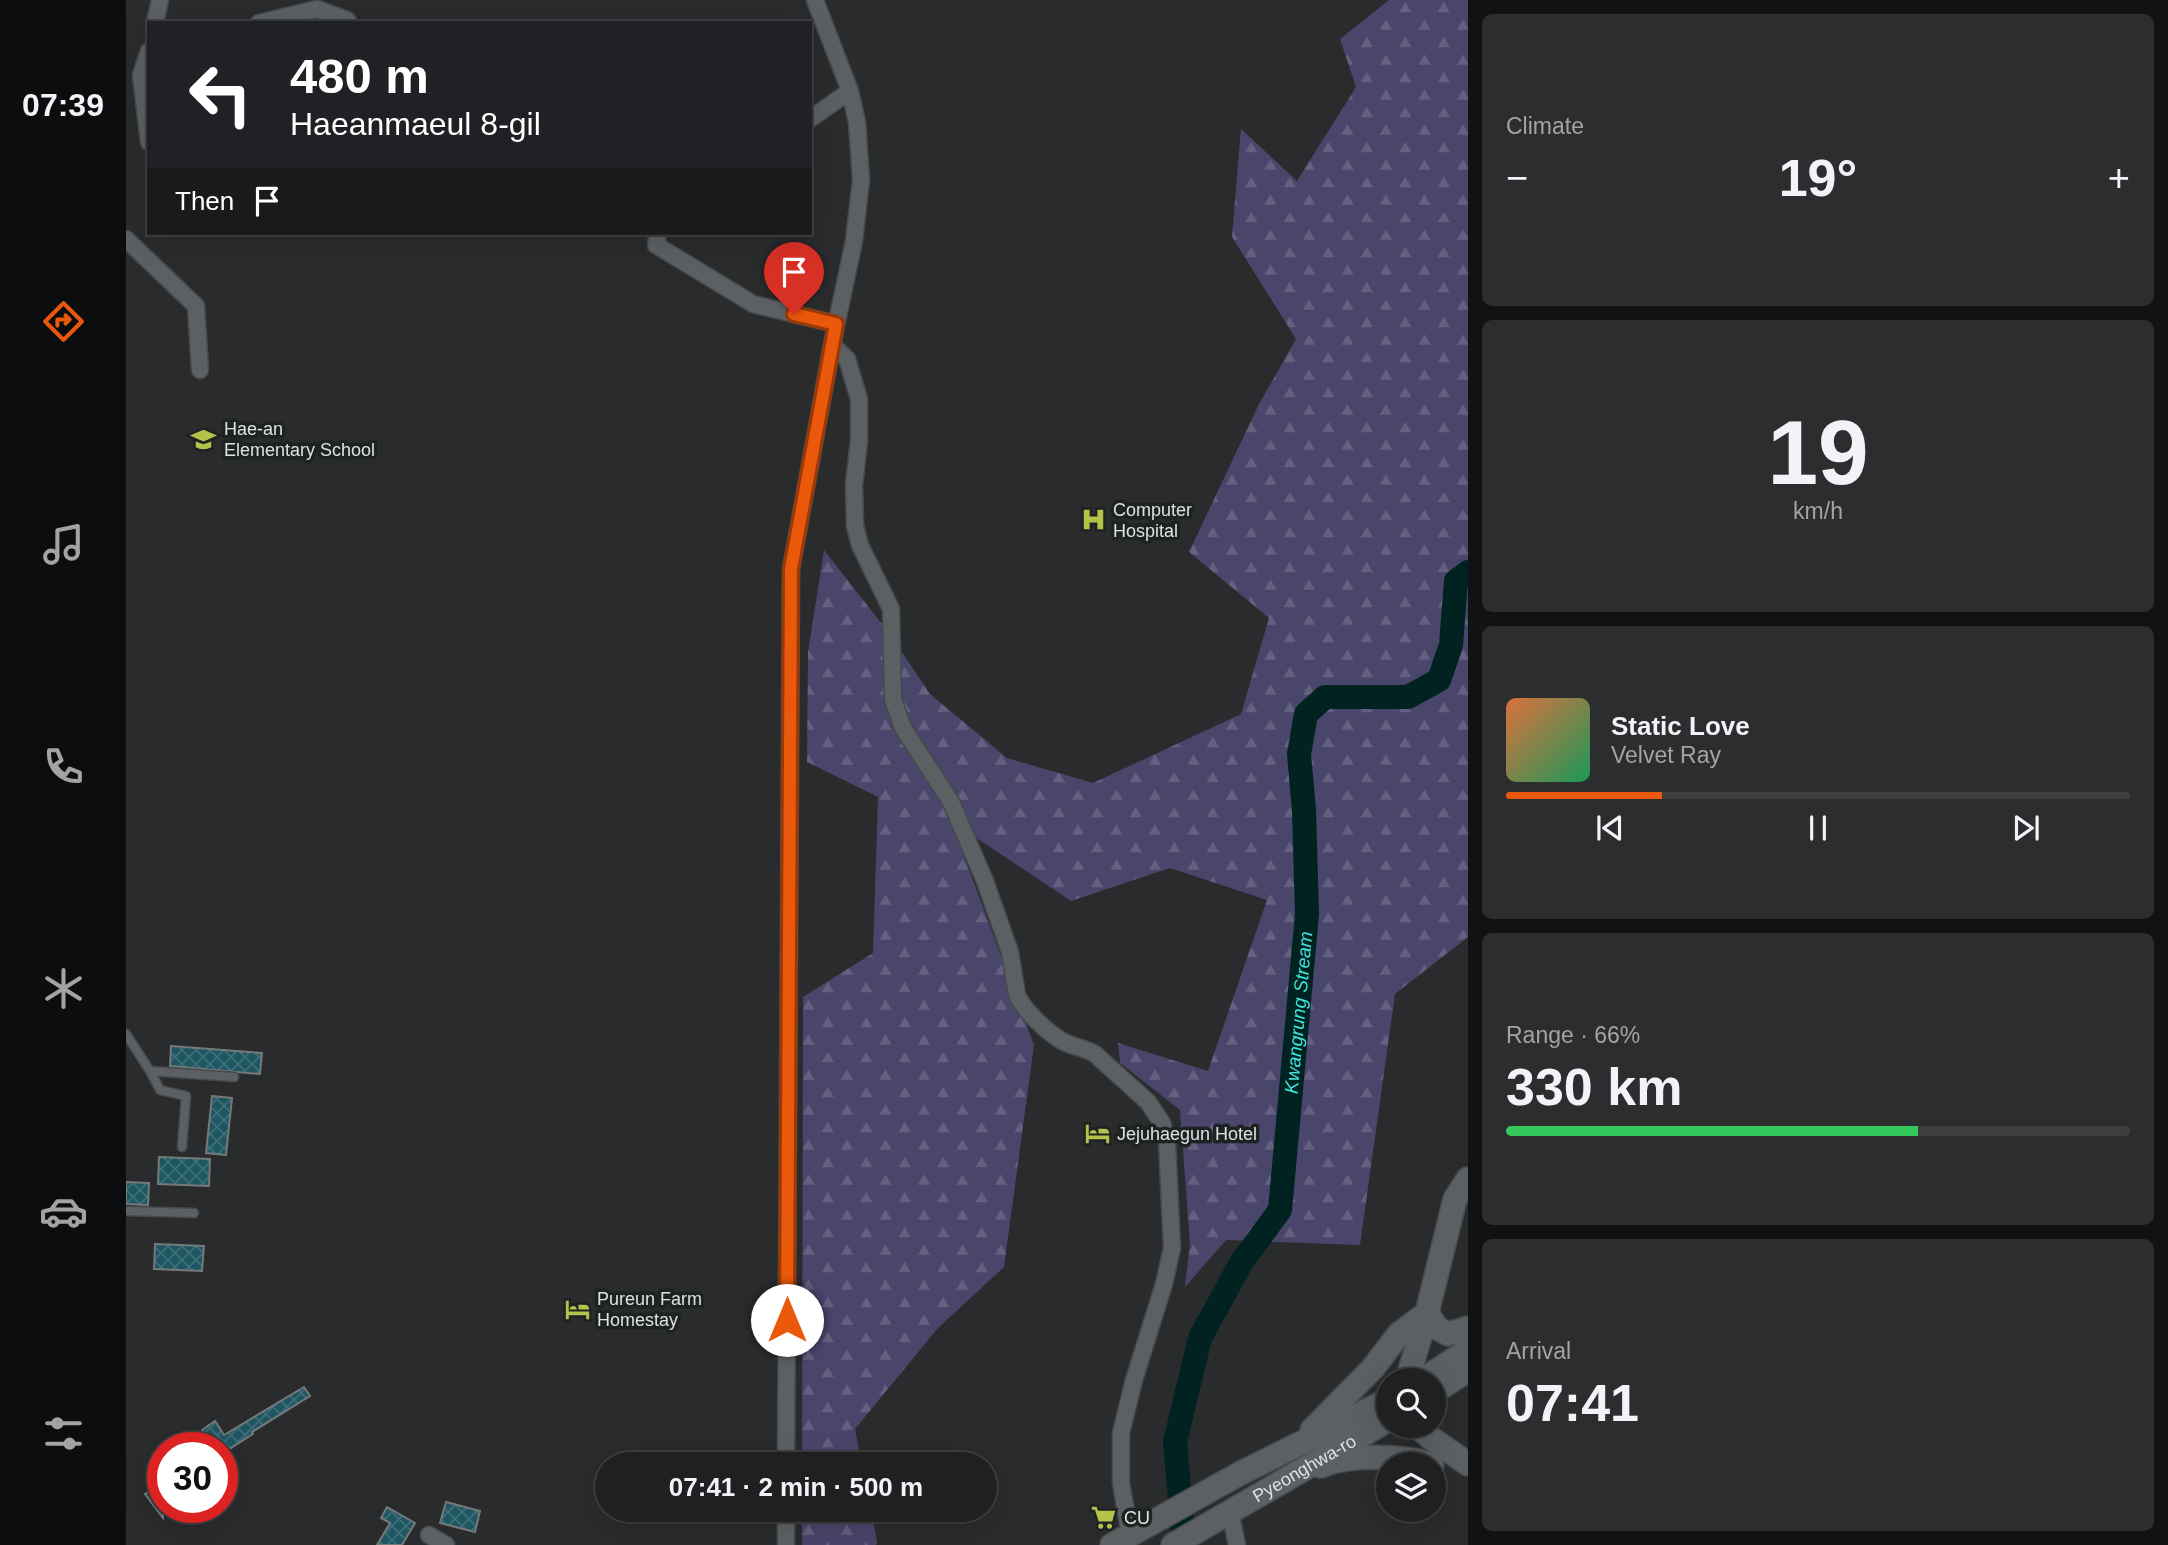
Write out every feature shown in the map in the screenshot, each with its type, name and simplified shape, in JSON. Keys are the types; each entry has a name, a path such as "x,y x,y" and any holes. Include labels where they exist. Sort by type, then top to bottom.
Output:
{"main road":[{"path":"1411,1368 1454,1199 1468,1179"},
{"path":"1427,1313 1437,1328 1448,1334 1468,1328"},
{"path":"1299,1443 1373,1368 1399,1334 1427,1313"},
{"path":"1441,1368 1468,1350"},
{"path":"1446,1384 1468,1370"},
{"name":"Pyeonghwa-ro","path":"1121,1540 1238,1474 1376,1405"},
{"name":"Pyeonghwa-ro","path":"1172,1545 1376,1427"},
{"path":"1430,1438 1468,1464"},
{"path":"1264,1491 1330,1462 1376,1458"},
{"path":"1446,1470 1468,1478"}],"street":[{"path":"155,21 159,0"},
{"path":"786,1452 791,569 854,241 862,180 857,122 850,91 815,0"},
{"path":"267,21 317,9 348,21"},
{"path":"147,56 139,74 147,128"},
{"path":"812,118 850,91"},
{"path":"658,235 656,245 752,304 836,324"},
{"path":"126,239 196,306 201,370"},
{"path":"832,345 847,359 859,399 859,440 854,485 855,526 860,545 891,609 893,699 903,728 951,803 967,838 1005,937 1021,1004 1057,1037 1066,1043 1087,1048 1095,1054 1148,1102 1162,1123 1167,1140 1172,1248 1121,1433 1121,1540"},
{"path":"1226,1514 1237,1545"},
{"path":"786,1522 786,1545"},
{"path":"429,1535 446,1545"}],"lane":[{"path":"126,1034 160,1090 186,1096 182,1147"},
{"path":"150,1071 234,1077"},
{"path":"126,1211 194,1213"}],"green space":[{"path":"1389,0 1468,0 1468,937 1395,994 1360,1245 1226,1240 1185,1287 1190,1244 1180,1110 1120,1063 1118,1043 1208,1071 1267,900 1170,868 1071,901 951,821 1034,1045 1004,1267 938,1328 855,1429 859,1452 802,1452 803,997 873,953 878,797 807,762 808,652 824,550 889,633 930,694 1007,758 1093,783 1241,714 1269,618 1189,552 1259,404 1296,339 1232,237 1241,129 1297,181 1356,87 1340,39"},
{"path":"802,1522 873,1522 877,1542 876,1545 802,1545"}],"building":[{"path":"171,1046 262,1053 260,1074 170,1066"},
{"path":"212,1096 232,1098 226,1155 206,1153"},
{"path":"159,1157 210,1159 209,1186 158,1184"},
{"path":"126,1182 149,1183 148,1205 126,1204"},
{"path":"155,1244 204,1246 202,1271 154,1269"},
{"path":"304,1387 310,1396 238,1444 238,1432 229,1432"},
{"path":"215,1421 222,1432 203,1432 202,1430"},
{"path":"446,1502 480,1511 475,1532 440,1523"},
{"path":"387,1507 415,1523 402,1545 377,1545 390,1523 381,1518"}],"waterway":[{"name":"Kwangrung Stream","path":"1184,1545 1175,1442 1200,1338 1241,1263 1280,1210 1307,914 1304,810 1299,754 1306,714 1325,697 1408,697 1439,680 1451,645 1456,581 1468,572"}],"place":[{"name":"Hae-an Elementary School","path":"204,439"},
{"name":"Computer Hospital","path":"1093,520"},
{"name":"Jejuhaegun Hotel","path":"1097,1134"},
{"name":"Pureun Farm Homestay","path":"577,1309"},
{"name":"CU","path":"1104,1518"}],"route":[{"path":"787,1320 791,569 836,324 794,314"}]}
